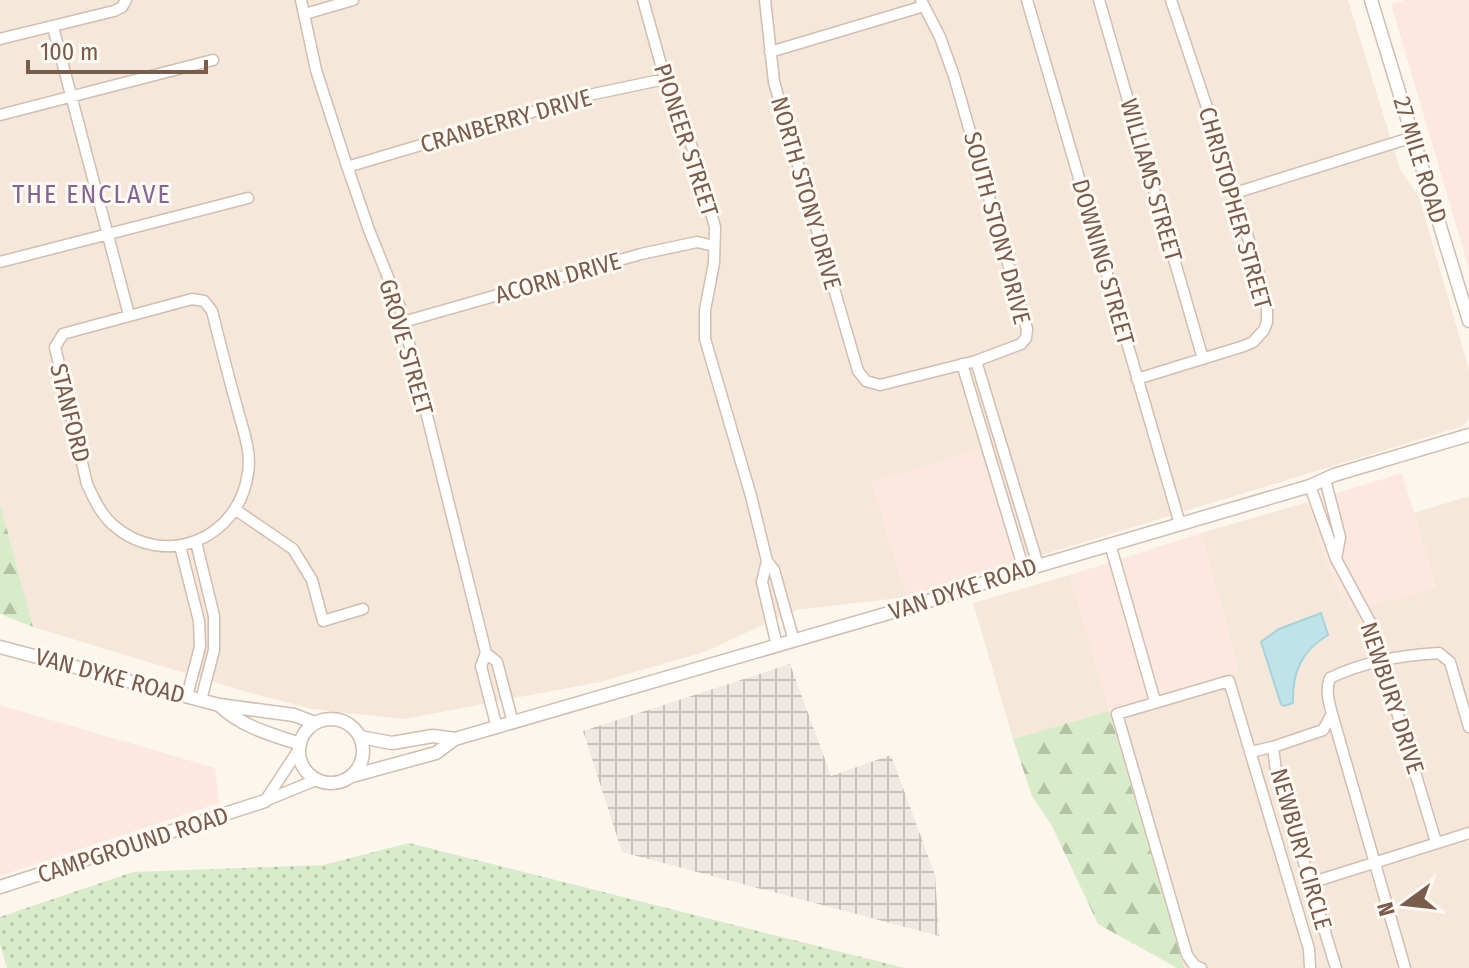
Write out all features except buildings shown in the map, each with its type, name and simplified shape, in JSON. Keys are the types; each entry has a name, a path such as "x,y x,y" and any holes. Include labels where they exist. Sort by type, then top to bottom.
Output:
{"street":[{"path":"0,39 114,11 122,7 126,0"},
{"name":"GROVE STREET","path":"301,0 316,70 403,322 486,653 481,666 497,728"},
{"path":"305,14 353,0"},
{"name":"PIONEER STREET","path":"643,0 665,79 693,150 715,227 705,310 705,339 767,561 774,570 794,641"},
{"name":"NORTH STONY DRIVE","path":"765,0 774,82 858,371 866,381"},
{"name":"DOWNING STREET","path":"1027,0 1180,524"},
{"name":"WILLIAMS STREET","path":"1099,0 1203,359"},
{"name":"CHRISTOPHER STREET","path":"1137,379 1253,342 1267,322 1267,302 1235,193 1171,0"},
{"name":"27 MILE ROAD","path":"1371,0 1469,321"},
{"path":"770,52 923,3"},
{"name":"SOUTH STONY DRIVE","path":"866,381 880,385 976,361 1021,344 1027,329 954,76 923,3"},
{"path":"53,27 129,315 192,299 204,301 212,311 248,455 249,472 236,510 217,530 196,542 214,616 214,650 201,700"},
{"path":"0,115 213,60"},
{"name":"CRANBERRY DRIVE","path":"347,167 589,95 665,79"},
{"path":"1235,193 1413,137"},
{"path":"0,262 248,198"},
{"name":"ACORN DRIVE","path":"403,322 641,254 696,242 714,246"},
{"name":"STANFORD","path":"129,315 63,334 55,347 87,484 102,513 134,538 180,546 196,542"},
{"path":"976,361 1038,565"},
{"path":"962,364 1024,570"},
{"name":"VAN DYKE ROAD","path":"352,776 436,753 455,739 794,641 1469,435"},
{"name":"NEWBURY DRIVE","path":"1325,479 1340,537 1336,559"},
{"name":"NEWBURY DRIVE","path":"1310,486 1336,559 1370,622 1436,842"},
{"path":"236,510 293,549 312,580 323,621 363,609"},
{"path":"1110,544 1155,701"},
{"path":"180,546 199,621 200,647 187,696"},
{"name":"PIONEER STREET","path":"767,561 762,582 777,646"},
{"name":"VAN DYKE ROAD","path":"0,647 219,705 294,715 315,723"},
{"name":"GROVE STREET","path":"486,653 497,662 513,723"},
{"path":"1405,968 1332,714 1327,685 1330,678 1349,669 1439,653 1450,662 1469,727"},
{"path":"1201,968 1195,966 1187,955 1117,714 1229,681 1309,949 1310,968"},
{"name":"VAN DYKE ROAD","path":"219,705 233,719 299,747"},
{"name":"NEWBURY CIRCLE","path":"1332,714 1323,730 1273,747 1276,771 1336,968"},
{"path":"265,801 307,730 315,723 336,719 346,723 360,737 362,758 352,776 333,783 316,780 305,770 299,747"},
{"name":"VAN DYKE ROAD","path":"360,737 392,743 433,736 455,739"},
{"path":"1250,752 1273,747"},
{"name":"CAMPGROUND ROAD","path":"0,887 265,801 316,780"},
{"path":"1310,883 1469,833"}],"shaded area":[{"path":"0,0 1348,0 1400,169 1419,197 1469,370 1469,418 1463,426 1016,563 979,450 872,483 907,597 796,610 704,652 600,682 404,719 312,709 247,692 33,627 0,503"},
{"path":"1405,0 1469,0 1469,269 1391,4"},
{"path":"979,450 1016,563 907,597 872,483"},
{"path":"1402,473 1436,587 1351,612 1327,565 1308,502"},
{"path":"1469,496 1469,968 1182,968 1109,711 1013,739 973,603 1070,575 1109,710 1239,671 1201,533 1308,502 1327,565 1436,587 1414,513"},
{"path":"1201,533 1239,671 1109,711 1070,575"},
{"path":"790,664 831,776 891,755 935,875 939,936 622,852 583,731"},
{"path":"0,705 215,768 219,803 0,876"}],"green space":[{"path":"0,503 33,627 0,614"},
{"path":"1109,711 1184,968 1177,968 1098,924 1052,826 1032,796 1013,739"},
{"path":"409,843 905,968 7,968 0,944 0,917 133,872 323,865"}],"water":[{"path":"1321,613 1328,635 1311,648 1300,664 1294,682 1293,703 1284,706 1261,642 1279,629"}],"district":[{"name":"THE ENCLAVE","path":"92,194"}]}
